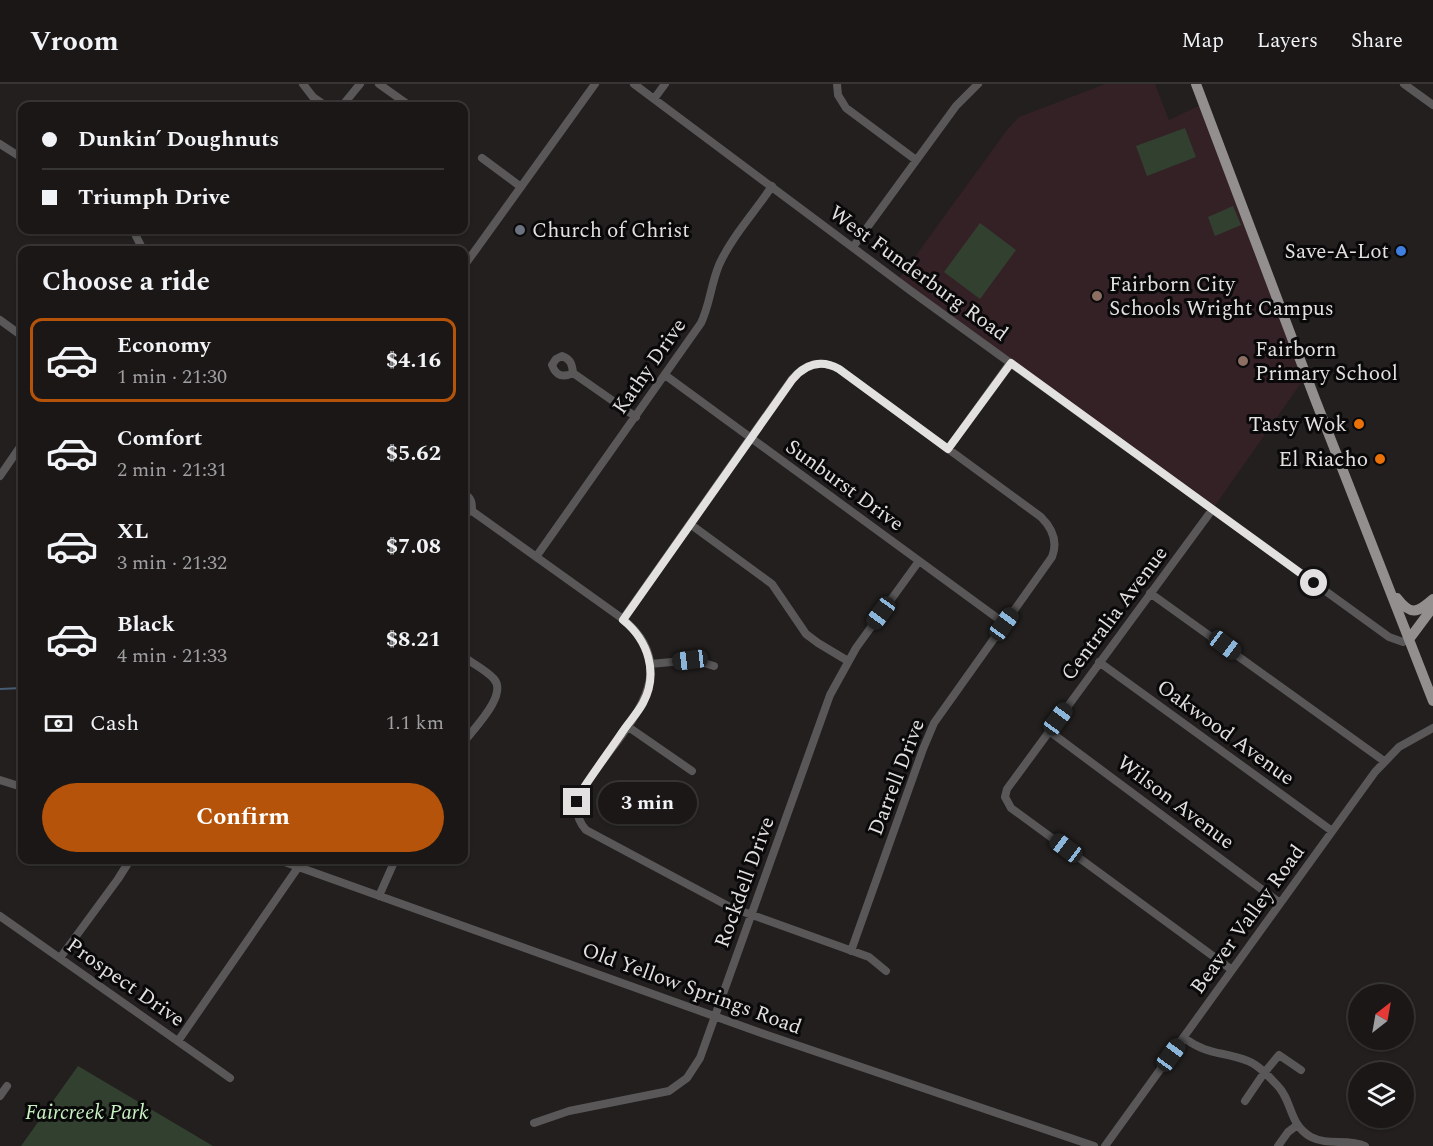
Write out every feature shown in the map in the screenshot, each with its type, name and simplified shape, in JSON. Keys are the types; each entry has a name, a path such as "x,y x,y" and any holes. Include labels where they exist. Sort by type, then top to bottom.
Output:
{"main road":[{"path":"1196,84 1433,701"},
{"path":"1389,588 1410,610 1422,608 1433,599"},
{"path":"1410,638 1433,607"}],"street":[{"path":"303,84 313,98 320,102"},
{"path":"347,102 360,84"},
{"path":"379,84 404,102"},
{"path":"468,260 595,84"},
{"name":"West Funderburg Road","path":"634,84 1011,363 1391,639 1403,642 1410,638"},
{"path":"654,99 665,84"},
{"path":"837,84 838,95 846,108 916,160"},
{"path":"853,247 956,106 978,84"},
{"path":"1404,84 1433,105"},
{"path":"0,144 18,155"},
{"path":"482,158 521,187"},
{"name":"Kathy Drive","path":"536,557 701,323 724,256 772,186"},
{"path":"0,321 18,333"},
{"path":"623,620 792,380 803,368 820,363 834,366 948,449 1011,363"},
{"path":"573,373 636,417"},
{"name":"Sunburst Drive","path":"665,375 1004,624"},
{"name":"Darrell Drive","path":"851,951 931,729 1055,550 1049,526 1041,518 948,449"},
{"path":"0,476 18,450"},
{"path":"468,496 472,503 468,512 536,557 623,620 641,639 650,664 651,673 647,692 639,709 581,792 577,802 577,812 582,825 592,834 730,907 873,959 886,971"},
{"name":"Centralia Avenue","path":"1212,510 1006,789 1005,797 1011,808 1232,970"},
{"path":"690,524 772,584 806,634 848,661"},
{"name":"Rockdell Drive","path":"534,1123 568,1111 665,1092 675,1088 687,1078 698,1064 826,706 848,661 919,561"},
{"path":"1150,593 1384,761"},
{"path":"468,660 490,676 498,687 498,696 468,737"},
{"path":"650,664 694,660 714,666"},
{"name":"Oakwood Avenue","path":"1099,662 1332,831"},
{"path":"627,726 692,771"},
{"name":"Beaver Valley Road","path":"1105,1146 1384,761 1405,743 1433,728"},
{"name":"Wilson Avenue","path":"1049,730 1280,903"},
{"path":"0,780 18,786"},
{"path":"60,958 127,864"},
{"name":"Old Yellow Springs Road","path":"293,864 715,1017 1094,1146"},
{"path":"379,896 393,864"},
{"path":"178,1041 300,866"},
{"name":"Prospect Drive","path":"0,916 230,1078"},
{"path":"1184,1038 1210,1052 1249,1062 1264,1073 1280,1088 1296,1126 1312,1138 1324,1142 1353,1141 1365,1146"},
{"path":"1245,1101 1279,1054 1301,1070"},
{"path":"0,1096 7,1086"},
{"path":"1278,1146 1288,1132 1296,1126"}],"shaded area":[{"name":"Fairborn City Schools Wright Campus","path":"1105,84 1155,84 1169,120 1203,104 1306,376 1212,510 898,280 1007,130 1019,117"}],"green space":[{"path":"1185,128 1196,157 1147,176 1136,146"},
{"path":"1233,206 1241,225 1215,236 1208,217"},
{"path":"980,223 1016,250 980,299 944,272"},
{"name":"Faircreek Park","path":"78,1066 213,1146 21,1146"}],"waterway":[{"path":"0,689 18,688"}],"place":[{"name":"Church of Christ","path":"520,230"},
{"name":"Save-A-Lot","path":"1401,251"},
{"name":"Fairborn City Schools Wright Campus","path":"1097,296"},
{"name":"Fairborn Primary School","path":"1243,361"},
{"name":"Tasty Wok","path":"1359,424"},
{"name":"El Riacho","path":"1380,459"}],"route":[{"path":"577,802 581,792 644,701 650,682 651,673 647,651 638,634 623,620 792,380 803,368 811,365 825,364 839,369 948,449 1011,363 1314,583"}]}
